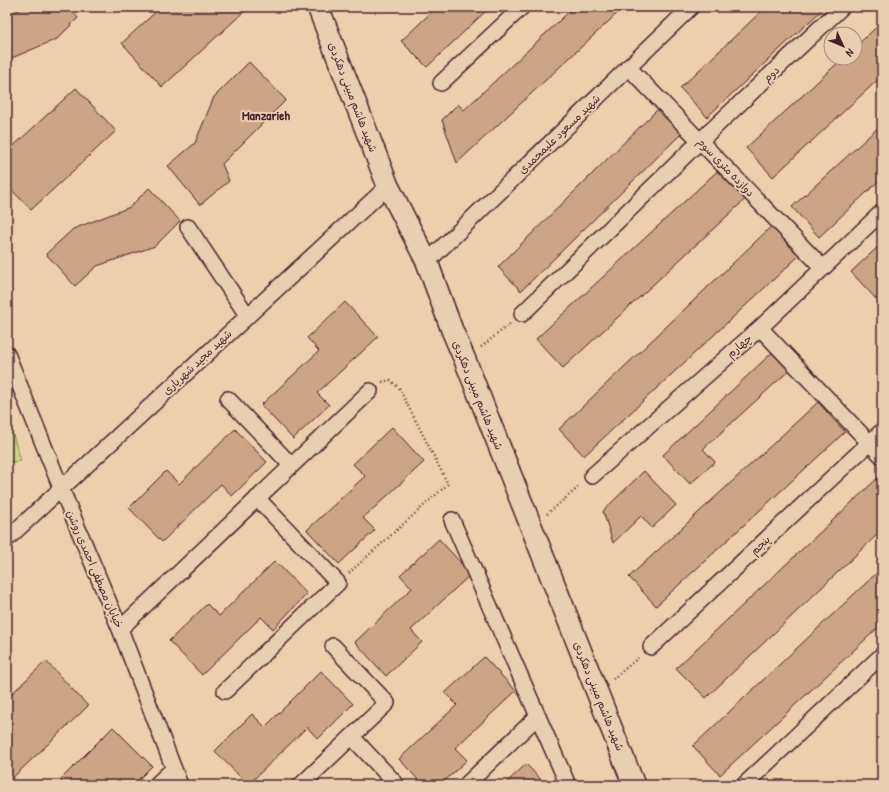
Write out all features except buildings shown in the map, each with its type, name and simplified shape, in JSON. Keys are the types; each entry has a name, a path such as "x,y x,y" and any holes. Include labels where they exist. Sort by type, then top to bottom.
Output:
{"main road":[{"name":"شهید هاشم مبینی دهکردی","path":"318,7 388,186 427,262 452,330 634,785"}],"street":[{"path":"441,83 522,7"},
{"name":"شهید مسعود علیمحمدی","path":"427,262 691,7"},
{"name":"دوم","path":"522,314 700,140 842,7"},
{"name":"دوازده متری سوم","path":"628,67 823,268"},
{"name":"شهید مجید شهریاری","path":"7,538 388,186"},
{"name":"چهارم","path":"592,476 760,328 882,212"},
{"path":"188,227 247,315"},
{"path":"760,328 882,456"},
{"name":"خیابان مصطفی احمدی روشن","path":"7,354 120,629 180,785"},
{"path":"120,629 370,390"},
{"path":"228,399 291,466"},
{"name":"پنجم","path":"650,647 882,431"},
{"path":"225,691 338,583 258,498"},
{"path":"452,520 568,785"},
{"path":"301,785 387,703 333,646"},
{"path":"744,785 882,655"},
{"path":"466,785 538,716"},
{"path":"352,737 397,785"},
{"path":"156,785 173,769"}],"path":[{"path":"465,360 522,314"},
{"path":"338,583 448,484 400,388 390,380 381,382 370,390"},
{"path":"531,527 592,476"},
{"path":"597,692 650,647"}],"green space":[{"path":"7,416 21,461 7,462"}],"district":[{"name":"Manzarieh","path":"266,115"}]}
